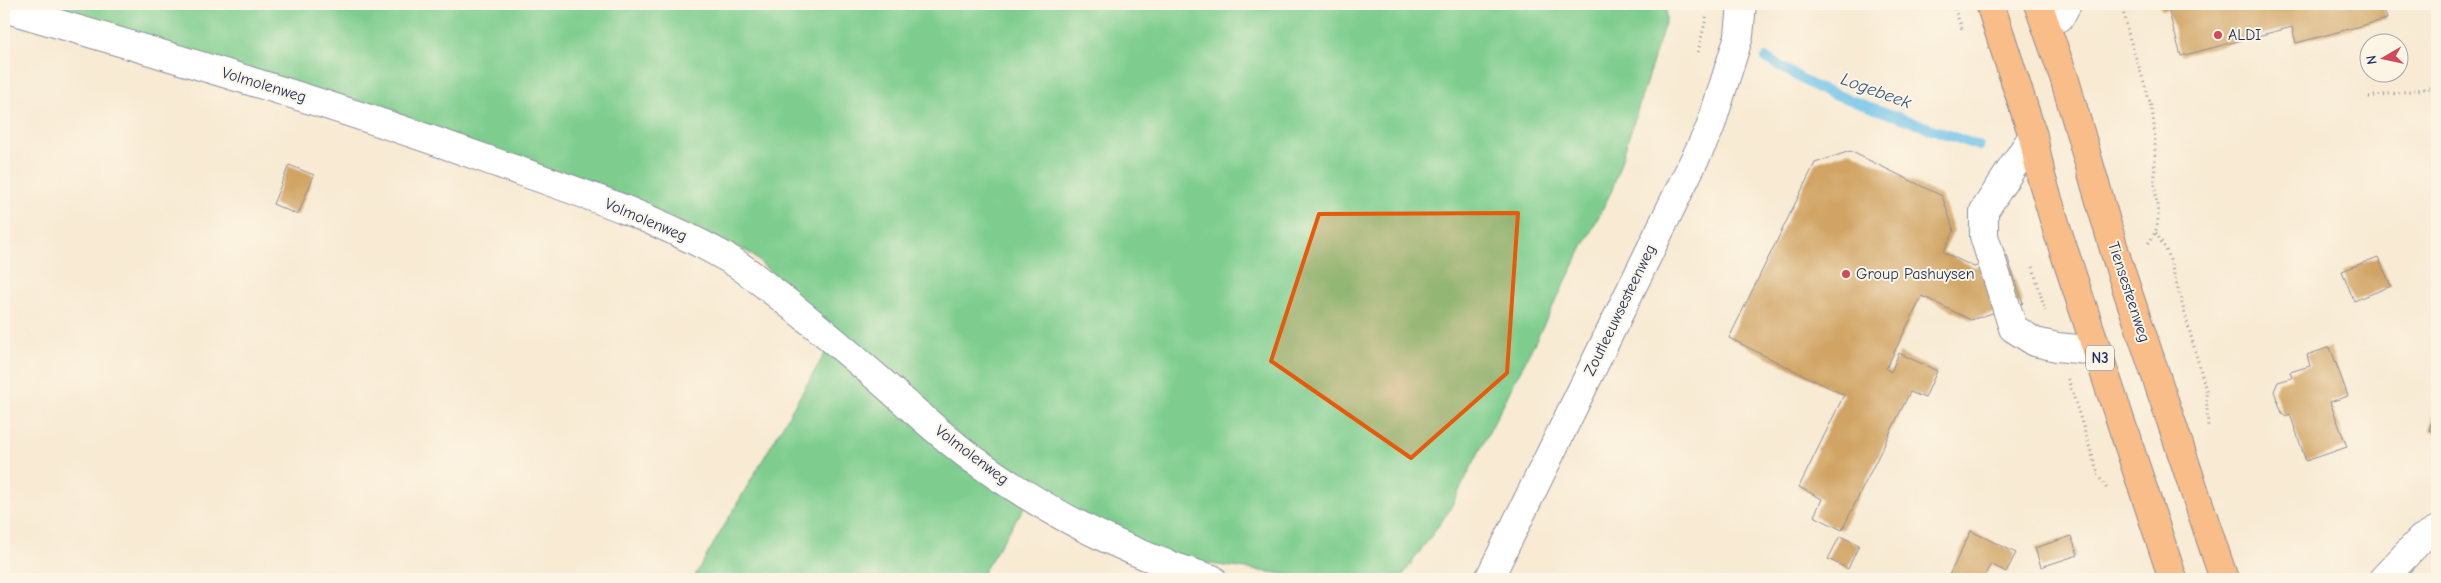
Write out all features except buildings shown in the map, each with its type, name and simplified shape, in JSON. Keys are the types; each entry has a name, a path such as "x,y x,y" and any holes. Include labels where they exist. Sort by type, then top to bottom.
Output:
{"main road":[{"name":"N3","path":"1990,4 2033,136 2044,186 2173,579"},
{"name":"Tiensesteenweg","path":"2056,7 2064,77 2118,263 2224,579"}],"street":[{"name":"Zoutleeuwsesteenweg","path":"1490,579 1710,128 1739,36 1742,4"},
{"name":"Zoutleeuwsesteenweg","path":"1739,36 1758,4"},
{"name":"Volmolenweg","path":"4,8 181,59 378,120 636,213 679,233 732,260 758,279 818,327 968,455 1035,502 1102,538 1167,566 1212,579"},
{"path":"2033,136 1984,211 1984,236 2013,328 2035,342 2057,347 2097,351"},
{"path":"2382,579 2421,539 2437,530"}],"path":[{"path":"2122,4 2125,24 2154,126 2155,190 2159,223 2156,233"},
{"path":"2368,98 2437,87"},
{"path":"2033,264 2057,347 2099,477 2112,497"}],"highlighted area":[{"path":"1518,213 1507,373 1411,458 1271,361 1319,214"}],"green space":[{"path":"14,4 1667,4 1666,20 1612,190 1449,511 1400,579 1320,579 1203,563 1128,539 1013,480 838,334 750,253 668,216"},
{"path":"827,350 1025,506 979,579 693,579"}],"waterway":[{"name":"Logebeek","path":"1766,58 1817,88 1979,146"}],"place":[{"name":"ALDI","path":"2218,35"},
{"name":"Group Pashuysen","path":"1846,274"}]}
